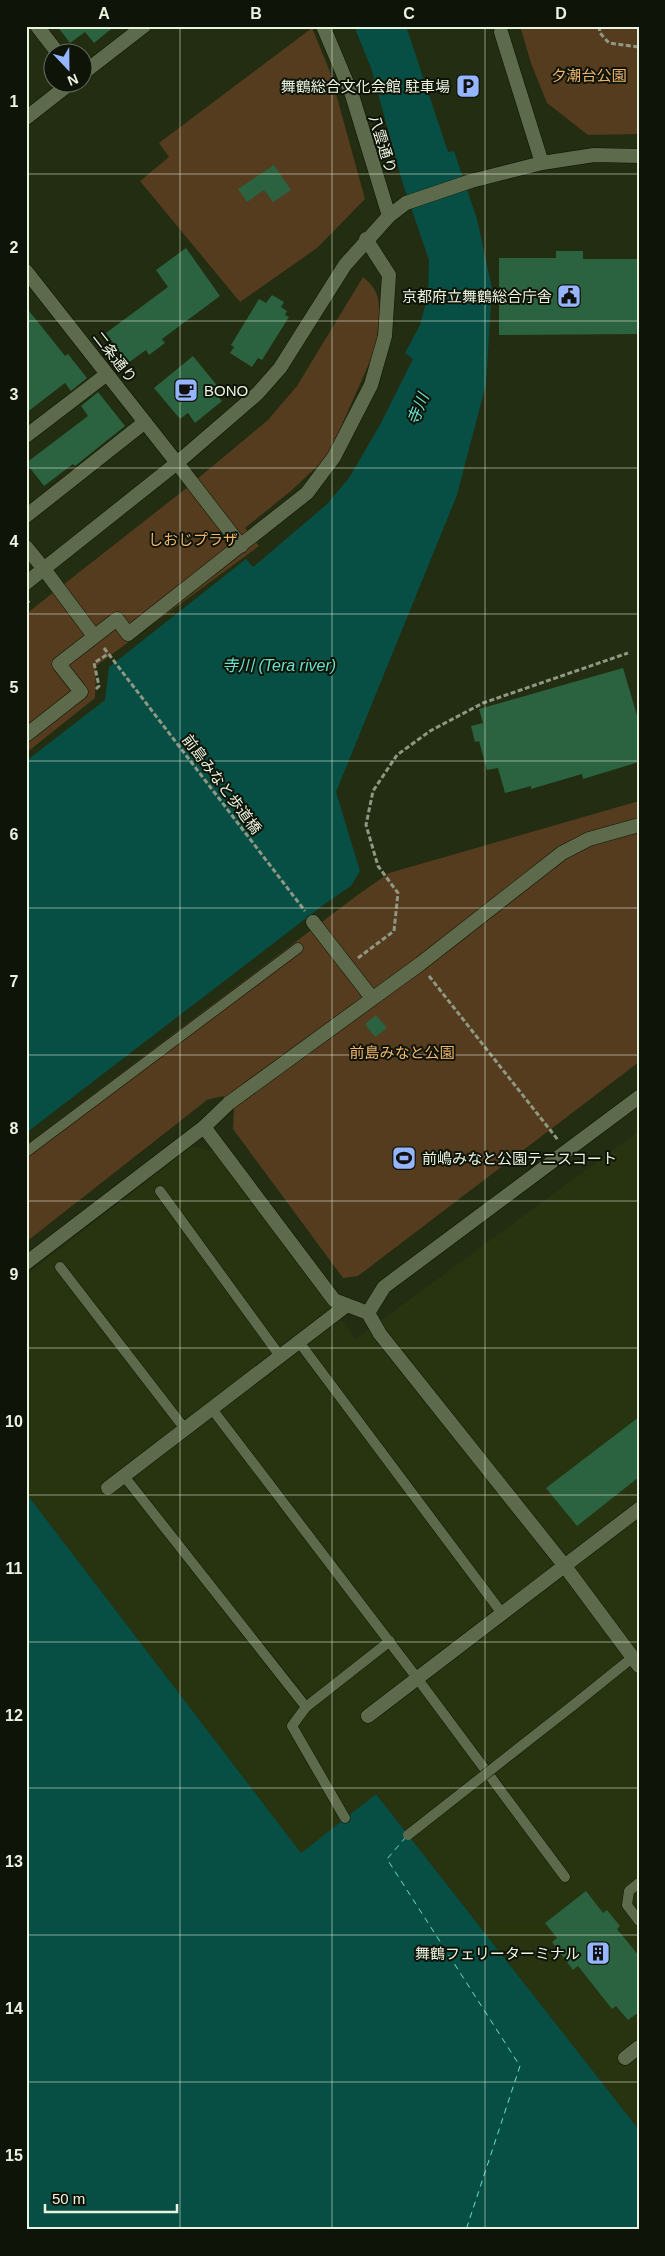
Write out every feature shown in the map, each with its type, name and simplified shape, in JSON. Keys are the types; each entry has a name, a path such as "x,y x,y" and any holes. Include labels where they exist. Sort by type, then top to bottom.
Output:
{"street":[{"path":"37,26 49,42"},
{"path":"92,66 144,26"},
{"name":"八雲通り","path":"323,26 352,95 389,216"},
{"path":"501,28 542,163"},
{"path":"26,118 59,92"},
{"path":"26,584 177,464 258,393 280,368 345,264 389,216 406,203 471,181 542,163 594,155 639,156"},
{"path":"26,735 81,692 59,664 117,619 128,634 307,493 334,457 371,386 385,336 389,276 366,239"},
{"name":"二条通り","path":"26,271 31,287 107,374 241,546"},
{"path":"26,436 107,374"},
{"path":"26,516 145,422"},
{"path":"26,547 94,636"},
{"path":"26,1263 204,1127 229,1103 420,964 562,853 588,839 639,825"},
{"path":"313,922 372,998"},
{"path":"368,1313 384,1287 639,1096"},
{"path":"204,1127 334,1300 368,1313 380,1334 564,1565 636,1662"},
{"path":"108,1488 347,1305"},
{"path":"368,1716 501,1612 639,1509"},
{"path":"625,2058 639,2047"}],"lane":[{"path":"26,1152 298,948"},
{"path":"160,1191 280,1356"},
{"path":"60,1267 185,1429"},
{"path":"299,1342 501,1612"},
{"path":"212,1408 390,1641 565,1877"},
{"path":"124,1476 306,1707"},
{"path":"345,1818 292,1726 306,1707 390,1641"},
{"path":"408,1835 571,1707 636,1662"},
{"path":"639,1883 629,1891 627,1905 639,1921"}],"path":[{"path":"599,26 600,33 608,43 639,47"},
{"path":"26,599 30,604"},
{"path":"347,965 394,931 398,893 378,866 366,825 373,791 397,755 430,731 483,703 628,653"},
{"name":"前島みなと歩道橋","path":"108,654 313,922"},
{"path":"420,964 566,1150"}],"shaded area":[{"path":"639,1131 639,2130 376,1794 301,1853 26,1493 26,1275 192,1146 214,1151 356,1339"}],"green space":[{"name":"夕潮台公園","path":"520,26 639,26 639,134 588,135 547,103 531,63"},
{"path":"312,28 330,72 365,199 317,248 240,302 140,181 169,157 159,143"},
{"name":"しおじプラザ","path":"363,277 375,291 378,298 377,340 379,341 328,456 292,490 245,528 259,546 96,666 95,698 26,753 26,614 184,490 268,420 297,386"},
{"name":"前島みなと公園","path":"639,801 639,1062 358,1276 343,1278 233,1129 234,1110 223,1096 207,1100 26,1242 26,1145 359,894 389,873"}],"water":[{"path":"354,26 406,26 448,152 454,151 477,219 492,288 486,384 457,495 336,792 360,871 351,886 326,903 26,1133 26,761 105,700 109,667 246,559 253,567 326,505 349,478 381,423 413,359 405,353 420,325 428,295 429,260 402,181 371,68"},
{"path":"26,1493 301,1853 376,1794 639,2130 639,2230 26,2230"}],"building":[{"path":"57,26 115,26 94,43 85,32 69,42"},
{"path":"274,165 291,190 273,202 264,190 247,202 238,189"},
{"path":"186,248 220,296 162,339 165,343 149,355 146,350 128,363 106,333 168,287 156,270"},
{"name":"京都府立舞鶴総合庁舎","path":"556,251 583,251 583,259 639,259 639,334 499,335 499,258 556,258"},
{"path":"272,295 284,302 281,307 287,311 285,315 289,317 262,360 258,358 252,367 230,353 234,347 231,345 259,299 266,303"},
{"path":"26,307 65,356 68,354 87,378 71,391 65,383 26,413"},
{"name":"BONO","path":"193,356 219,388 214,392 222,401 195,423 188,413 180,419 154,388"},
{"path":"98,392 125,426 75,466 73,464 44,486 26,463 88,416 81,406"},
{"path":"623,668 639,722 639,762 583,779 582,774 531,789 531,786 505,793 498,768 487,770 479,741 475,742 471,726 483,723 479,709"},
{"path":"376,1015 387,1028 375,1037 365,1024"},
{"path":"639,1417 639,1477 577,1526 546,1488"},
{"name":"舞鶴フェリーターミナル","path":"586,1891 603,1913 607,1910 620,1926 617,1929 639,1956 639,2012 628,2020 616,2006 612,2009 578,1966 573,1970 552,1942 557,1938 545,1923"}],"ferry route":[{"path":"406,1837 387,1859 520,2066 466,2230"}],"place":[{"name":"舞鶴総合文化会館 駐車場","path":"468,86"},
{"name":"京都府立舞鶴総合庁舎","path":"569,296"},
{"name":"BONO","path":"186,390"},
{"name":"前嶋みなと公園テニスコート","path":"404,1158"},
{"name":"舞鶴フェリーターミナル","path":"598,1953"}],"water label":[{"name":"寺川","path":"418,409"},
{"name":"寺川 (Tera river)","path":"279,665"}]}
